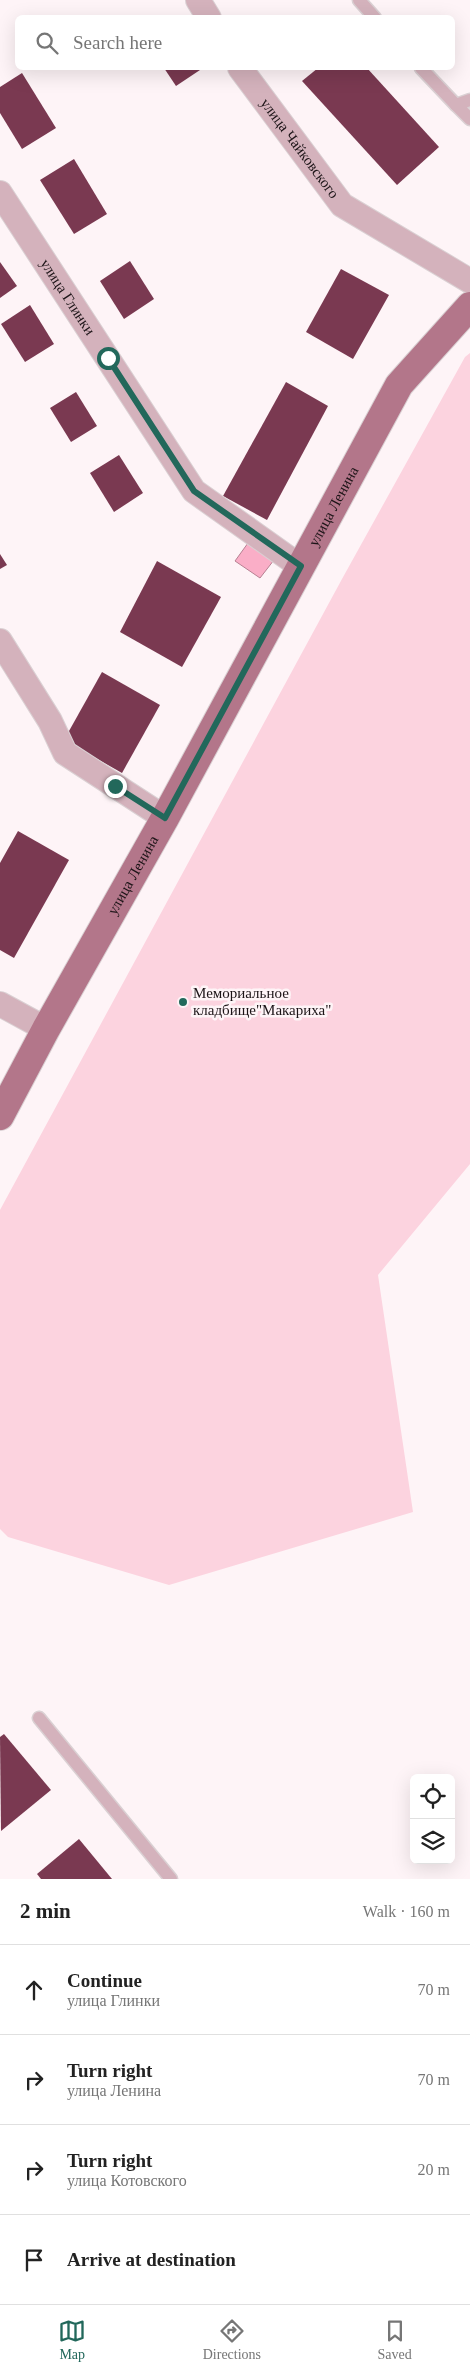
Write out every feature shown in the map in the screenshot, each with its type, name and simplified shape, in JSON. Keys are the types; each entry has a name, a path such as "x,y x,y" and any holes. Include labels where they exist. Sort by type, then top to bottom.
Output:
{"main road":[{"name":"улица Ленина","path":"0,1116 46,1029 165,818 399,385 470,306"}],"street":[{"path":"198,0 207,15"},
{"name":"улица Чайковского","path":"241,70 342,205 470,281"},
{"name":"улица Глинки","path":"0,193 194,491 301,566"},
{"path":"0,641 50,721 65,753 165,818"},
{"path":"0,1004 46,1029"}],"lane":[{"path":"359,0 373,15"},
{"path":"423,70 470,119"},
{"path":"456,106 470,100"},
{"path":"39,1718 172,1879"}],"shaded area":[{"path":"470,353 470,1164 378,1275 413,1512 169,1585 8,1537 0,1529 0,1210 342,579 465,357"},
{"path":"248,543 274,560 260,578 235,561"}],"building":[{"path":"165,70 200,70 176,86"},
{"path":"316,70 369,70 439,147 397,185 302,81"},
{"path":"22,73 56,128 22,149 0,113 0,87"},
{"path":"74,159 107,214 74,234 40,180"},
{"path":"130,261 154,299 124,319 100,281"},
{"path":"0,262 17,286 0,298"},
{"path":"341,269 389,295 353,359 306,332"},
{"path":"30,305 54,344 25,362 1,324"},
{"path":"286,382 328,406 267,520 223,496"},
{"path":"76,392 97,426 71,442 50,408"},
{"path":"119,455 143,493 114,512 90,473"},
{"path":"0,554 7,565 0,569"},
{"path":"157,561 221,597 182,667 120,632"},
{"path":"102,672 160,705 122,773 64,740"},
{"path":"18,831 69,860 14,958 0,950 0,863"},
{"path":"4,1734 51,1790 1,1831 0,1737"},
{"path":"79,1839 112,1879 41,1879 37,1874"}],"place":[{"name":"Мемориальное кладбище\"Макариха\"","path":"183,1002"}],"route":[{"path":"108,358 194,491 301,566 165,818 115,786"}]}
